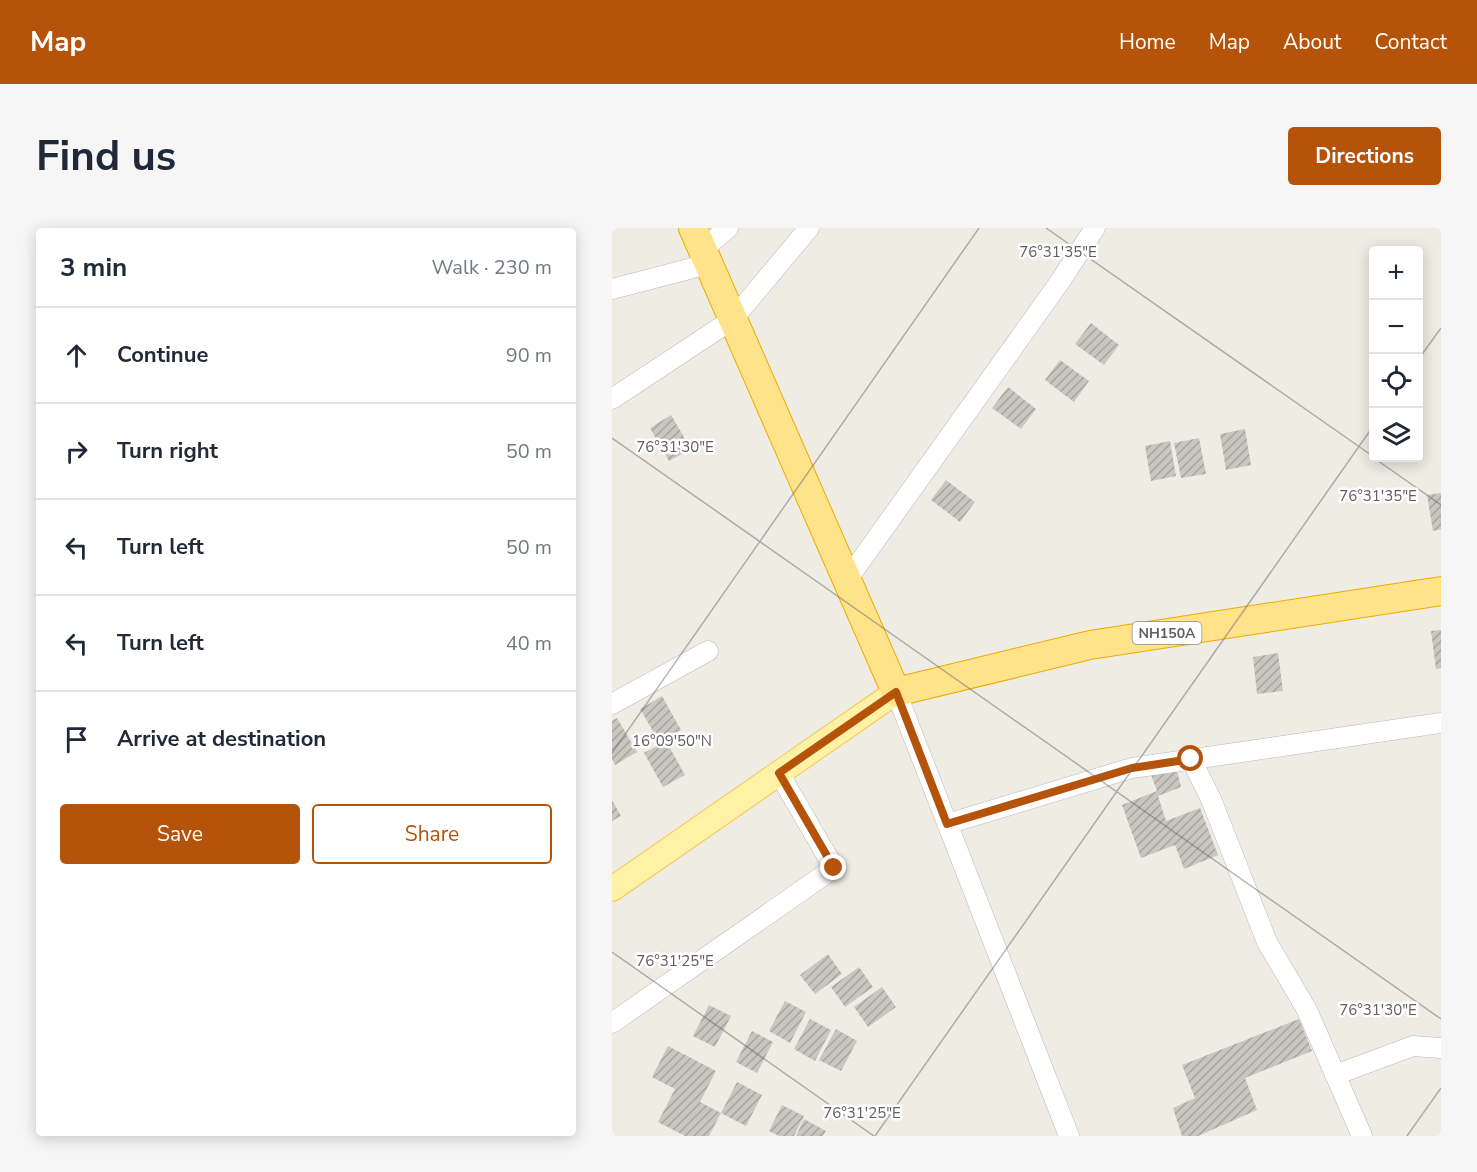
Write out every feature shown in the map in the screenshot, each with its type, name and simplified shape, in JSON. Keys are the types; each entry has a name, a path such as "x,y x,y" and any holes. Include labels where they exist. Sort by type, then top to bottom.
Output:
{"highway":[{"path":"701,247 896,692"},
{"name":"NH150A","path":"896,692 1090,645 1441,591"}],"main road":[{"path":"612,889 896,692"}],"street":[{"path":"612,288 701,247 728,228"},
{"path":"612,399 733,319 809,228"},
{"path":"847,580 1059,283 1095,228"},
{"path":"612,704 708,651"},
{"path":"896,692 1069,1136"},
{"path":"947,824 1132,768 1441,723"},
{"path":"1191,759 1211,799 1267,942 1307,1010 1362,1136"},
{"path":"612,1023 834,868 779,773"},
{"path":"1335,1075 1413,1046 1441,1048"}],"building":[{"path":"1091,323 1119,345 1104,365 1075,344"},
{"path":"1060,360 1089,381 1074,402 1045,380"},
{"path":"1008,387 1036,409 1021,429 992,408"},
{"path":"671,415 691,449 669,461 650,428"},
{"path":"1245,429 1251,465 1226,470 1220,434"},
{"path":"1199,438 1206,474 1181,478 1174,443"},
{"path":"1170,441 1176,476 1151,481 1145,446"},
{"path":"946,480 975,502 960,522 931,500"},
{"path":"1441,493 1441,529 1433,531 1427,495"},
{"path":"1441,630 1441,668 1436,669 1431,631"},
{"path":"1278,653 1283,691 1257,694 1253,657"},
{"path":"662,696 681,730 660,743 640,709"},
{"path":"617,718 637,752 615,765 612,759 612,721"},
{"path":"666,741 685,775 663,787 644,753"},
{"path":"1176,767 1181,787 1158,796 1166,821 1200,808 1218,855 1184,869 1175,845 1141,858 1122,805 1157,791 1151,775"},
{"path":"612,800 621,816 612,821"},
{"path":"828,954 842,974 815,994 800,975"},
{"path":"859,967 873,987 845,1007 831,987"},
{"path":"882,987 896,1007 868,1027 854,1007"},
{"path":"785,1001 806,1012 790,1043 769,1031"},
{"path":"709,1005 731,1016 715,1047 693,1036"},
{"path":"810,1019 831,1030 815,1061 794,1049"},
{"path":"1299,1019 1312,1051 1245,1078 1257,1110 1198,1136 1182,1136 1173,1108 1195,1098 1182,1065"},
{"path":"836,1029 857,1041 841,1071 819,1060"},
{"path":"752,1031 773,1042 757,1073 736,1062"},
{"path":"668,1046 716,1071 700,1102 721,1113 709,1136 685,1136 658,1122 675,1089 652,1077"},
{"path":"737,1082 762,1095 746,1126 721,1113"},
{"path":"782,1105 804,1116 794,1136 779,1136 769,1131"},
{"path":"804,1119 826,1131 823,1136 796,1136"}],"route":[{"path":"834,868 779,773 896,692 947,824 1132,768 1191,759"}]}
